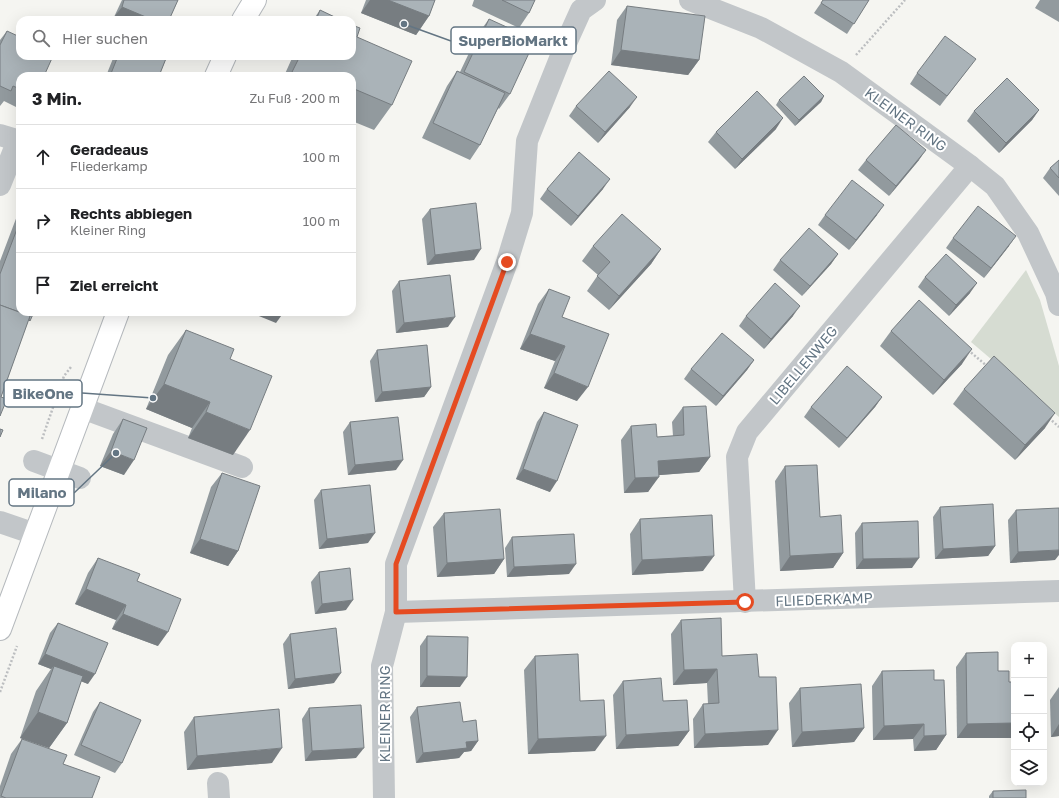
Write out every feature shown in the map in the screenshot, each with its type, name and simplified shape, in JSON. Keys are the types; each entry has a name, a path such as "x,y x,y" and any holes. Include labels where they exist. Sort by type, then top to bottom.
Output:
{"main road":[{"path":"245,16 255,0"},
{"path":"218,72 223,60"},
{"path":"0,629 116,316"}],"street":[{"name":"KLEINER RING","path":"384,798 382,666 396,612 396,564 507,262 522,213 527,141 581,10 594,0"},
{"name":"KLEINER RING","path":"690,0 761,28 841,72 970,166 995,186 1028,233 1056,293 1059,305"},
{"path":"0,185 13,138"},
{"name":"LIBELLENWEG","path":"745,602 737,457 747,432 970,166"},
{"path":"82,408 242,467"},
{"path":"34,461 80,478"},
{"path":"0,522 35,534"},
{"name":"FLIEDERKAMP","path":"396,612 1059,591"}],"path":[{"path":"841,72 905,0"},
{"path":"964,347 988,367"},
{"path":"1047,417 1059,427"}],"shaded area":[{"path":"1026,270 1040,300 1059,366 1059,417 971,342"}],"building":[{"path":"124,0 178,0 171,16 143,16 122,7"},
{"path":"388,0 435,0 429,16"},
{"path":"502,0 535,0 529,13"},
{"path":"823,0 869,0 854,24 821,3"},
{"path":"627,6 705,16 699,60 621,50"},
{"path":"320,10 333,16 318,16"},
{"path":"489,19 535,40 510,94 464,72"},
{"path":"356,26 360,28 357,37 412,61 392,105 356,90 356,72 292,72 298,60 356,60"},
{"path":"7,31 16,35 16,60 51,60 46,72 16,72 16,87 13,86 11,91 0,86 0,45"},
{"path":"945,36 976,59 947,96 917,73"},
{"path":"116,60 165,60 161,72 112,72"},
{"path":"457,71 505,93 480,145 433,123"},
{"path":"609,71 637,97 605,132 576,106"},
{"path":"804,76 824,96 799,120 779,100"},
{"path":"1007,78 1039,110 1006,143 974,111"},
{"path":"757,91 783,118 742,159 716,132"},
{"path":"896,125 926,150 896,186 866,160"},
{"path":"579,152 610,179 578,216 547,189"},
{"path":"1059,160 1059,178 1050,168"},
{"path":"852,180 884,205 856,240 825,215"},
{"path":"476,203 481,249 435,255 430,209"},
{"path":"978,206 1016,236 991,268 953,238"},
{"path":"622,214 661,249 619,296 597,276 610,262 593,246"},
{"path":"809,228 838,254 810,286 780,260"},
{"path":"16,232 16,311 0,305 0,274"},
{"path":"946,254 977,283 956,305 925,277"},
{"path":"450,275 455,317 404,323 399,281"},
{"path":"775,283 800,306 771,339 746,316"},
{"path":"549,289 570,297 562,317 609,334 588,387 554,373 565,346 530,334"},
{"path":"919,300 972,349 944,380 891,331"},
{"path":"0,305 16,311 16,316 30,316 1,397 7,399 0,416"},
{"path":"186,330 234,349 230,359 272,376 250,430 206,412 210,402 164,384"},
{"path":"722,333 754,360 723,396 691,369"},
{"path":"427,345 431,387 382,392 377,350"},
{"path":"994,356 1055,413 1025,445 964,389"},
{"path":"847,366 882,397 847,438 811,407"},
{"path":"706,406 710,457 658,461 659,477 635,478 631,426 656,424 657,437 684,435 683,407"},
{"path":"544,412 578,425 557,481 523,469"},
{"path":"398,417 403,460 355,465 350,422"},
{"path":"123,419 147,428 134,460 111,451"},
{"path":"0,429 3,430 0,437"},
{"path":"817,465 820,517 841,515 843,553 790,556 785,466"},
{"path":"222,473 260,486 238,551 200,539"},
{"path":"370,485 375,533 327,539 321,490"},
{"path":"993,504 995,546 943,549 940,507"},
{"path":"1059,508 1059,550 1018,552 1016,510"},
{"path":"500,509 504,559 447,563 444,513"},
{"path":"712,515 714,556 642,560 640,519"},
{"path":"918,521 919,558 863,559 862,523"},
{"path":"574,534 576,564 514,567 512,537"},
{"path":"98,558 140,574 137,581 181,599 168,632 123,614 126,605 86,589"},
{"path":"350,568 353,600 322,604 319,572"},
{"path":"721,618 722,656 757,654 759,677 776,677 778,730 705,734 703,704 719,703 717,669 684,670 681,620"},
{"path":"58,623 108,643 95,674 45,654"},
{"path":"336,628 341,673 295,679 290,634"},
{"path":"427,636 468,637 467,677 427,676"},
{"path":"998,652 998,671 1009,671 1009,682 1011,682 1011,723 967,724 966,653"},
{"path":"578,654 580,701 604,700 606,736 538,739 535,656"},
{"path":"54,666 83,676 67,723 38,712"},
{"path":"934,670 934,680 944,680 946,735 924,736 924,724 884,726 882,671"},
{"path":"661,678 663,701 687,700 689,731 626,735 623,681"},
{"path":"861,684 864,728 802,732 800,688"},
{"path":"100,702 141,720 122,763 81,745"},
{"path":"460,702 463,722 476,720 478,741 466,742 467,748 423,753 417,707"},
{"path":"361,705 364,748 312,751 309,708"},
{"path":"279,709 282,748 197,756 194,717"},
{"path":"22,739 67,755 63,764 100,777 92,798 6,798 1,796"},
{"path":"1026,790 1026,798 993,798 993,791"}],"place":[{"name":"SuperBioMarkt","path":"404,24"},
{"name":"BikeOne","path":"153,398"},
{"name":"Milano","path":"116,453"}],"route":[{"path":"507,262 396,564 396,612 745,602"}]}
